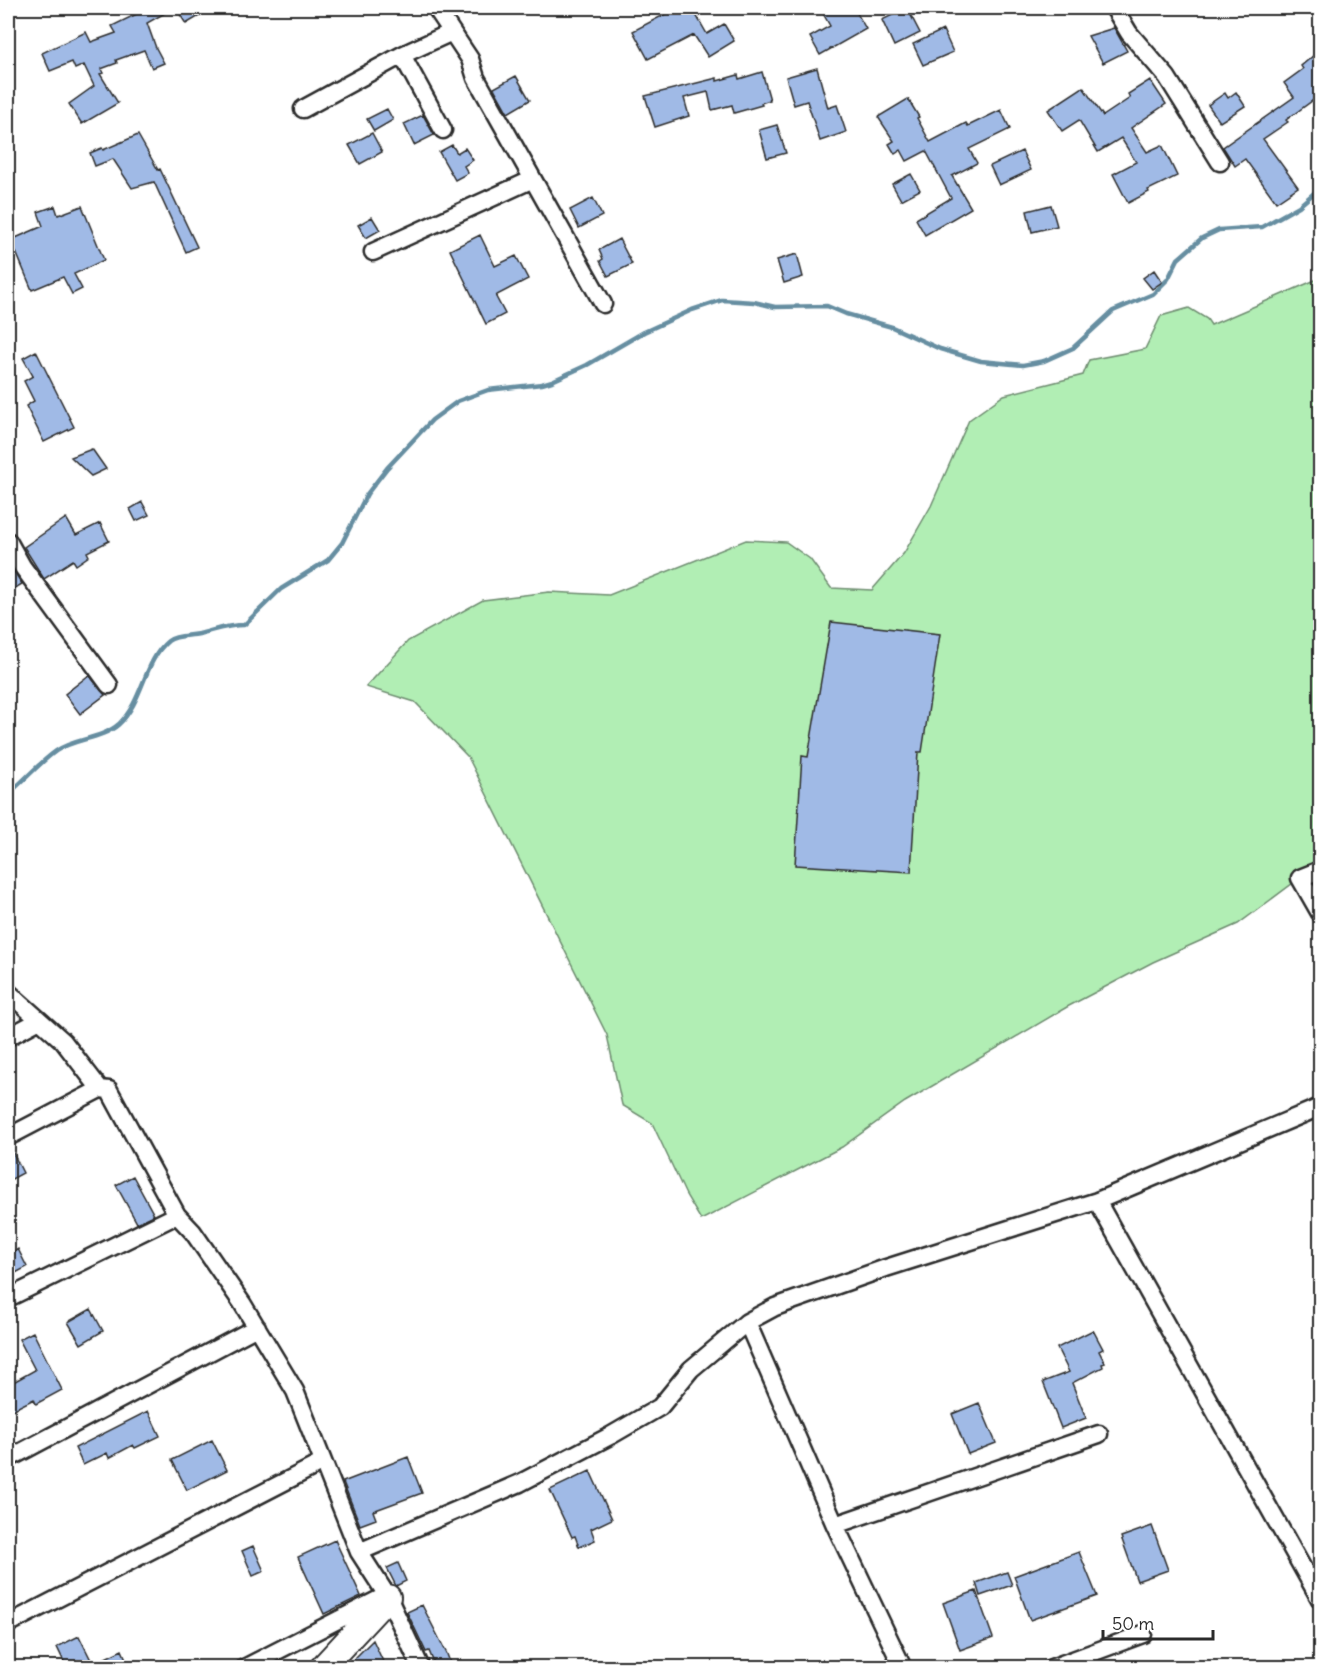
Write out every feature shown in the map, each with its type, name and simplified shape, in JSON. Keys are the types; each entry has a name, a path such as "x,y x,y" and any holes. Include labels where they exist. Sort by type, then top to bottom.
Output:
{"street":[{"path":"436,8 470,59 476,78 531,180 603,304"},
{"path":"1114,8 1129,33 1167,77 1221,162"},
{"path":"303,109 452,32"},
{"path":"402,56 443,130"},
{"path":"373,252 531,180"},
{"path":"8,541 22,566 109,685"},
{"path":"1320,870 1300,878 1320,913"},
{"path":"8,992 63,1041 100,1089"},
{"path":"8,1037 38,1021"},
{"path":"8,1137 100,1089 109,1090 177,1215 193,1232 257,1327 295,1391 359,1552 387,1596 421,1668"},
{"path":"359,1552 520,1484 660,1407 691,1369 747,1322 775,1307 886,1268 1097,1201 1320,1107"},
{"path":"1097,1201 1320,1599"},
{"path":"8,1298 177,1215"},
{"path":"747,1322 835,1525 903,1668"},
{"path":"8,1459 257,1327"},
{"path":"835,1525 1099,1434"},
{"path":"8,1624 323,1462"},
{"path":"244,1668 387,1596"},
{"path":"322,1668 387,1596"},
{"path":"1051,1668 1143,1634"}],"green space":[{"path":"1320,278 1320,870 1300,878 1238,924 1153,962 1067,1007 905,1102 842,1147 701,1220 686,1195 652,1123 622,1105 607,1035 468,757 415,702 366,687 408,641 483,600 549,592 609,595 746,540 786,542 810,559 831,588 872,590 904,553 931,506 969,420 1004,395 1083,375 1089,360 1145,349 1161,316 1189,308 1207,319 1211,325"}],"building":[{"path":"149,8 174,8 147,23 164,63 152,68 144,50 116,60 117,63 101,69 103,73 100,74 118,103 82,124 69,104 94,86 84,65 75,69 72,62 50,71 42,53 86,32 91,42 116,33 112,26"},
{"path":"176,8 213,8 186,24"},
{"path":"677,8 692,8 707,34 724,24 734,41 708,57 694,35 648,59 633,31"},
{"path":"820,8 854,8 866,29 820,55 810,37 830,26"},
{"path":"907,8 920,33 894,46 882,20"},
{"path":"1114,28 1127,51 1103,63 1088,36"},
{"path":"943,30 953,52 923,65 913,44"},
{"path":"1320,50 1320,95 1286,120 1288,122 1263,139 1298,187 1276,202 1245,159 1235,166 1223,147 1294,97 1284,83 1303,69 1301,66"},
{"path":"817,68 828,108 837,105 846,132 820,141 807,101 794,105 786,77"},
{"path":"762,72 770,100 761,103 762,105 734,113 732,105 712,110 708,92 684,98 689,116 655,127 645,96 717,78 717,81 738,75 739,79"},
{"path":"516,76 530,100 508,113 494,88"},
{"path":"1150,80 1166,104 1131,128 1147,152 1162,145 1177,176 1128,203 1113,174 1136,162 1121,138 1098,152 1079,120 1062,131 1048,110 1083,87 1103,116 1130,98 1128,94"},
{"path":"1236,92 1245,106 1220,122 1208,105 1225,93 1228,98"},
{"path":"908,99 930,142 966,123 968,126 1001,110 1010,129 969,149 977,163 952,176 971,208 925,235 916,219 951,198 926,151 907,161 901,150 895,154 889,144 894,141 878,117"},
{"path":"387,109 393,120 374,131 367,119"},
{"path":"423,115 434,135 414,145 404,124"},
{"path":"777,125 786,153 767,158 759,130"},
{"path":"372,133 382,152 360,164 349,145"},
{"path":"138,135 158,170 160,169 197,247 186,252 154,182 132,188 113,159 95,166 90,153"},
{"path":"452,145 457,153 465,148 473,160 464,166 468,173 455,180 439,152"},
{"path":"1022,151 1031,170 999,185 990,166"},
{"path":"911,174 920,190 901,200 892,184"},
{"path":"593,198 602,216 579,228 570,210"},
{"path":"1051,205 1057,226 1032,232 1027,211"},
{"path":"55,206 58,215 82,206 104,260 74,274 82,289 72,294 63,277 32,290 11,240 43,226 38,212"},
{"path":"372,217 380,230 366,238 358,225"},
{"path":"480,235 495,266 516,256 528,279 497,295 505,314 486,324 450,250"},
{"path":"619,239 632,264 608,276 600,261 603,259 599,250"},
{"path":"797,254 803,277 784,283 777,260"},
{"path":"1154,270 1162,282 1152,289 1143,278"},
{"path":"36,351 74,427 44,442 26,406 34,401 24,381 33,376 23,358"},
{"path":"92,449 106,469 91,476 71,457"},
{"path":"142,502 149,515 136,521 130,509"},
{"path":"66,518 76,535 100,523 109,541 87,552 89,556 76,565 73,560 44,579 24,547"},
{"path":"8,562 22,584 12,590 8,582"},
{"path":"831,622 940,634 922,752 918,752 911,872 795,865 802,756 808,757"},
{"path":"89,675 105,695 80,714 65,694"},
{"path":"8,1147 23,1173 8,1181"},
{"path":"133,1176 154,1215 137,1223 116,1185"},
{"path":"18,1249 27,1267 8,1277 8,1255"},
{"path":"91,1309 103,1331 81,1344 68,1322"},
{"path":"1093,1330 1103,1349 1099,1351 1105,1363 1102,1364 1103,1367 1072,1383 1086,1418 1061,1428 1043,1382 1069,1372 1057,1348"},
{"path":"33,1332 62,1390 36,1404 34,1399 8,1412 8,1385 35,1370 19,1339"},
{"path":"979,1403 996,1443 968,1454 952,1414"},
{"path":"148,1411 160,1436 135,1448 133,1445 109,1458 107,1453 83,1465 75,1448"},
{"path":"212,1440 227,1470 187,1490 172,1460"},
{"path":"408,1457 422,1493 373,1511 376,1519 360,1525 343,1482"},
{"path":"590,1471 612,1519 591,1529 595,1540 579,1547 550,1490"},
{"path":"1152,1526 1168,1570 1137,1581 1121,1537"},
{"path":"335,1540 361,1596 324,1614 298,1557"},
{"path":"253,1546 264,1571 253,1576 242,1551"},
{"path":"1079,1552 1097,1596 1030,1620 1014,1576"},
{"path":"398,1563 406,1581 396,1586 387,1568"},
{"path":"1007,1572 1012,1585 980,1596 976,1583"},
{"path":"976,1591 993,1638 960,1650 943,1603"},
{"path":"422,1605 452,1668 436,1668 429,1651 426,1652 407,1612"},
{"path":"79,1636 93,1664 122,1650 130,1668 67,1668 57,1647"},
{"path":"373,1640 386,1668 345,1668"}],"waterway":[{"path":"8,794 56,751 104,733 119,724 133,704 154,659 168,641 244,625 281,589 328,560 342,543 367,494 387,468 432,420 458,401 488,390 552,381 587,365 644,332 692,310 722,300 754,302 775,307 827,306 892,327 940,349 981,361 1023,365 1044,361 1073,348 1113,311 1153,294 1168,279 1178,259 1202,238 1219,230 1262,227 1299,206 1320,188"}]}
